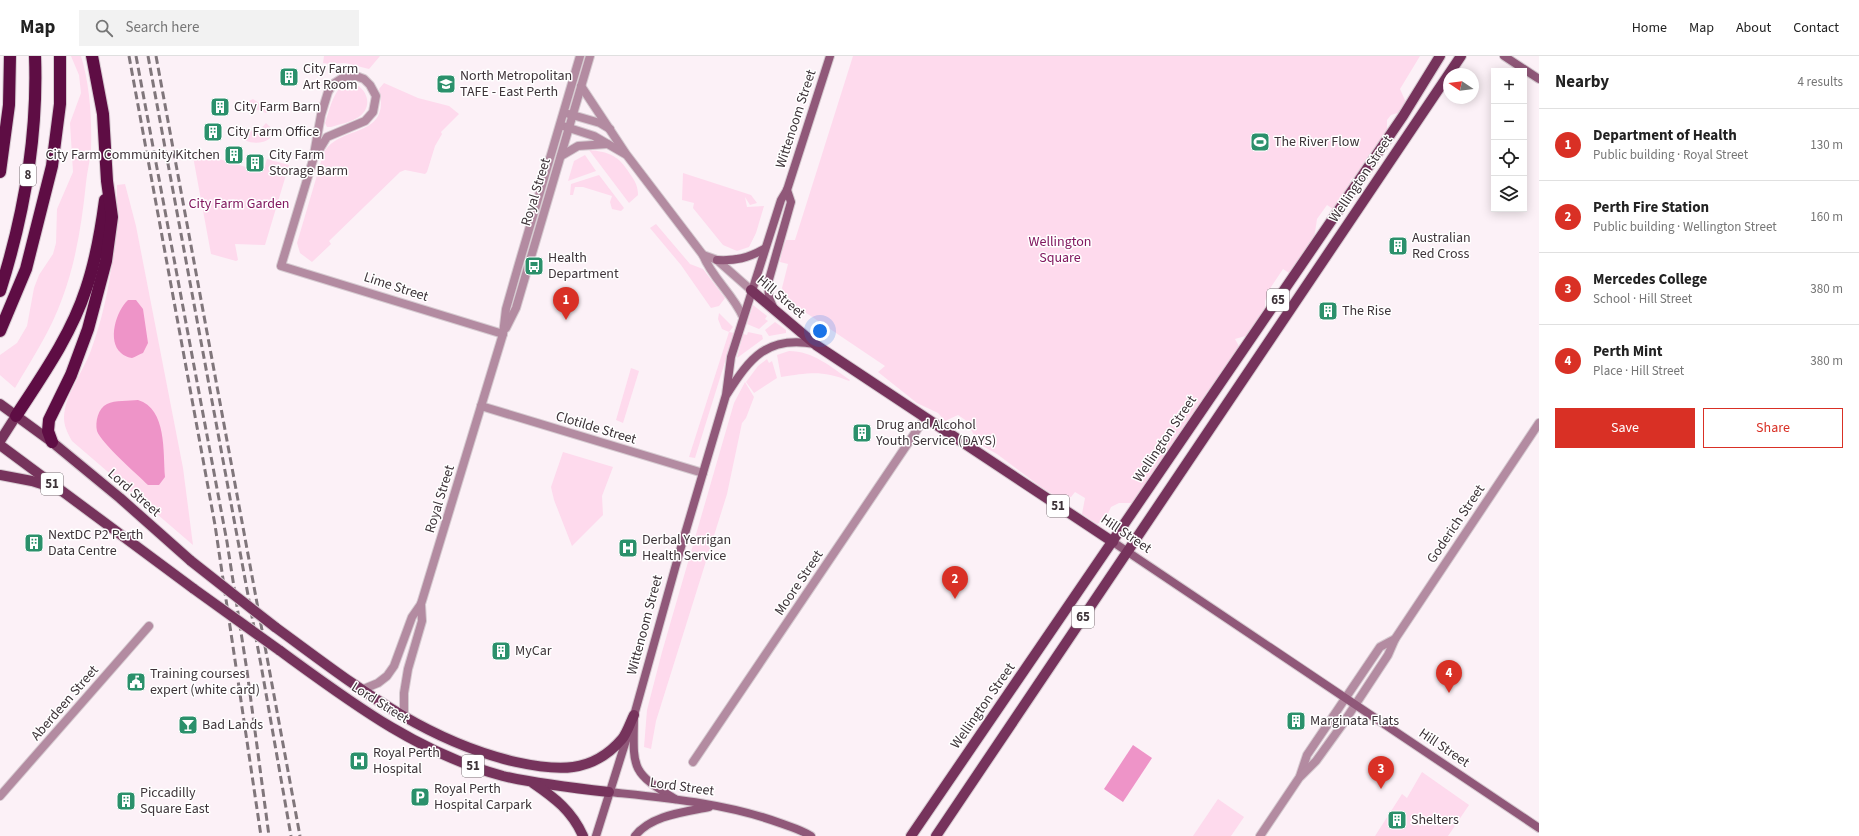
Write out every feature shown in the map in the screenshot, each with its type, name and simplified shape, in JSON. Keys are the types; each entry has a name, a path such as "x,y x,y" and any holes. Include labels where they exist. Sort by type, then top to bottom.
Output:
{"highway":[{"name":"8","path":"0,172 9,105 10,56"},
{"name":"8","path":"0,291 15,241 30,161 35,109 35,56"},
{"path":"0,331 26,269 52,166 60,104 60,56"},
{"path":"52,442 48,431 49,420 71,375 88,329 106,261 112,218 107,181 103,114 92,56"},
{"path":"16,416 63,341 86,290 101,234 107,181"}],"main road":[{"name":"Wittenoom Street","path":"609,792 634,715 726,395 731,357 743,316 780,200 787,190 830,56"},
{"name":"Wellington Street","path":"911,836 1403,116 1440,56"},
{"name":"Wellington Street","path":"936,836 1461,56"},
{"path":"1504,56 1539,79"},
{"name":"Wittenoom Street","path":"776,311 769,298 768,283 790,202 787,190"},
{"path":"717,260 739,260 752,256 764,249"},
{"name":"Hill Street","path":"751,290 816,345 1539,828"},
{"name":"Wittenoom Street","path":"726,395 753,358 764,350 777,345 794,342 816,345"},
{"name":"Lord Street","path":"0,404 52,442 120,498 191,561 275,627 361,690 404,718 456,743 494,756 530,765 565,769 585,765 610,751 623,738 634,715"},
{"path":"0,425 16,416"},
{"path":"0,441 16,416"},
{"name":"Lord Street","path":"0,445 194,589 374,718 412,739 479,768 530,782 714,805 761,816 811,836"},
{"path":"0,475 32,481 58,489"},
{"path":"634,715 634,752 638,771 649,783 678,800"},
{"path":"530,782 566,808 583,836"},
{"path":"596,836 609,792"},
{"path":"635,836 646,827 664,817 714,805"}],"street":[{"name":"Royal Street","path":"503,334 506,309 558,124 580,56"},
{"name":"Royal Street","path":"361,690 378,683 387,676 394,666 412,617 421,604 503,334 516,308 590,56"},
{"path":"356,76 364,79 376,95 373,112 365,121 327,137 313,160 321,115 330,88 336,81 344,77 356,76"},
{"path":"581,86 626,154 703,255 707,265 736,301 743,316"},
{"path":"562,112 600,123 612,131"},
{"path":"558,124 586,133 610,144 626,154"},
{"path":"561,156 569,149 582,145 610,144"},
{"name":"Lime Street","path":"313,160 281,266 503,334"},
{"name":"Hill Street","path":"703,255 717,260 751,290"},
{"name":"Clotilde Street","path":"481,406 703,473"},
{"name":"Moore Street","path":"693,762 926,418"},
{"name":"Goderich Street","path":"1260,836 1299,778 1316,761 1355,705 1388,655 1395,639 1539,422"},
{"name":"Royal Street","path":"404,718 404,693 408,669 422,621 421,604"},
{"name":"Aberdeen Street","path":"0,796 149,626"},
{"name":"Goderich Street","path":"1299,778 1307,755 1380,647 1395,639"}],"green space":[{"path":"71,56 81,56 91,115 91,150 86,179 83,212 75,256 58,311 41,344 15,388 0,375 0,355 17,343 27,326 34,288 39,275 53,254 56,243 57,209 73,172 70,123 81,93 79,75"},
{"path":"324,56 380,56 369,69 345,63 323,63"},
{"name":"Wellington Square","path":"853,56 1420,56 1400,89 1408,107 1401,112 1391,115 1387,120 1387,133 1369,155 1362,174 1351,179 1348,194 1333,209 1327,205 1317,219 1314,239 1289,273 1283,269 1271,287 1265,301 1265,311 1249,335 1235,339 1240,348 1227,371 1207,392 1197,415 1132,503 1119,503 1111,507 1105,520 1097,524 1082,514 1085,498 1075,492 1071,497 1057,497 1041,487 997,454 979,444 970,428 974,426 958,415 945,421 938,413 917,403 878,372 885,366 787,300 782,288 788,264 780,262 782,250 786,240 795,240"},
{"path":"348,83 354,84 363,91 366,95 367,106 360,116 354,120 327,127 325,123 335,94"},
{"path":"384,83 418,98 449,106 459,114 441,132 442,134 435,146 427,172 425,174 405,170 400,172 329,241 331,244 312,262 300,253 297,243 323,155 330,145 339,138 361,130 371,124 378,117 381,105 379,89"},
{"path":"253,99 262,105 270,105 269,111 266,113 247,106 247,102"},
{"path":"266,123 274,131 268,140 258,143 246,141 238,135 240,126 257,133"},
{"path":"589,150 603,152 618,159 635,181 638,195 629,203"},
{"name":"City Farm Garden","path":"192,151 263,172 267,159 289,165 265,245 235,244 238,260 236,261 211,254"},
{"path":"585,155 596,171 568,181 574,161"},
{"path":"683,173 751,195 757,203 750,205 745,197 747,207 764,206 756,233 749,247 737,251 723,245 693,208 694,203 682,200"},
{"path":"599,175 624,208 621,211 612,209 610,202 612,196 583,187 575,187 573,195 570,195 571,184"},
{"path":"125,184 136,226 183,468 193,545 72,441 64,422 64,414 67,403 72,389 90,353 103,312 114,249 117,185"},
{"path":"656,224 690,264 703,269 725,298 719,306 711,308 681,265 650,228"},
{"path":"753,305 767,316 765,319 768,321 759,329 747,324"},
{"path":"719,313 733,327 729,332 722,329 718,319"},
{"path":"775,322 786,330 786,333 769,336 765,330"},
{"path":"729,332 734,333 695,458 689,457"},
{"path":"748,332 762,335 763,339 737,358 743,334 747,335"},
{"path":"789,351 814,357 829,365 850,380 815,373 781,377 777,355"},
{"path":"767,359 769,363 772,361 777,378 754,393 746,382 758,366"},
{"path":"631,368 639,371 623,423 616,420"},
{"path":"745,382 754,397 746,418 742,423 727,494 656,721 651,749 644,747 647,710 662,652 734,403"},
{"path":"563,452 613,467 602,496 603,515 572,546 554,500 551,487"},
{"path":"1422,772 1469,805 1448,836 1375,836 1402,794 1407,798"},
{"path":"1218,799 1244,817 1231,836 1193,836"}],"shaded area":[{"path":"128,300 136,300 143,309 148,343 143,353 132,358 123,355 117,348 114,341 117,318"},
{"path":"138,400 147,405 154,412 162,432 165,477 159,485 148,485 112,451 97,431 96,424 99,412 104,406 114,402"},
{"path":"1133,745 1152,758 1123,802 1104,789"}],"railway":[{"path":"129,56 215,525 261,836"},
{"path":"136,56 227,542 247,671 269,836"},
{"path":"148,56 261,665 291,836"},
{"path":"156,56 300,836"}],"place":[{"name":"City Farm Art Room","path":"289,77"},
{"name":"North Metropolitan TAFE - East Perth","path":"446,84"},
{"name":"City Farm Barn","path":"220,107"},
{"name":"City Farm Office","path":"213,132"},
{"name":"The River Flow","path":"1260,142"},
{"name":"City Farm Community Kitchen","path":"234,155"},
{"name":"City Farm Storage Barm","path":"255,163"},
{"name":"Australian Red Cross","path":"1398,246"},
{"name":"Health Department","path":"534,266"},
{"name":"The Rise","path":"1328,311"},
{"name":"Department of Health","path":"566,320"},
{"name":"Drug and Alcohol Youth Service (DAYS)","path":"862,433"},
{"name":"NextDC P2 Perth Data Centre","path":"34,543"},
{"name":"Derbal Yerrigan Health Service","path":"628,548"},
{"name":"Perth Fire Station","path":"955,599"},
{"name":"MyCar","path":"501,651"},
{"name":"Training courses expert (white card)","path":"136,682"},
{"name":"Perth Mint","path":"1449,693"},
{"name":"Marginata Flats","path":"1296,721"},
{"name":"Bad Lands","path":"188,725"},
{"name":"Royal Perth Hospital","path":"359,761"},
{"name":"Mercedes College","path":"1381,789"},
{"name":"Royal Perth Hospital Carpark","path":"420,797"},
{"name":"Piccadilly Square East","path":"126,801"},
{"name":"Shelters","path":"1397,820"}]}
